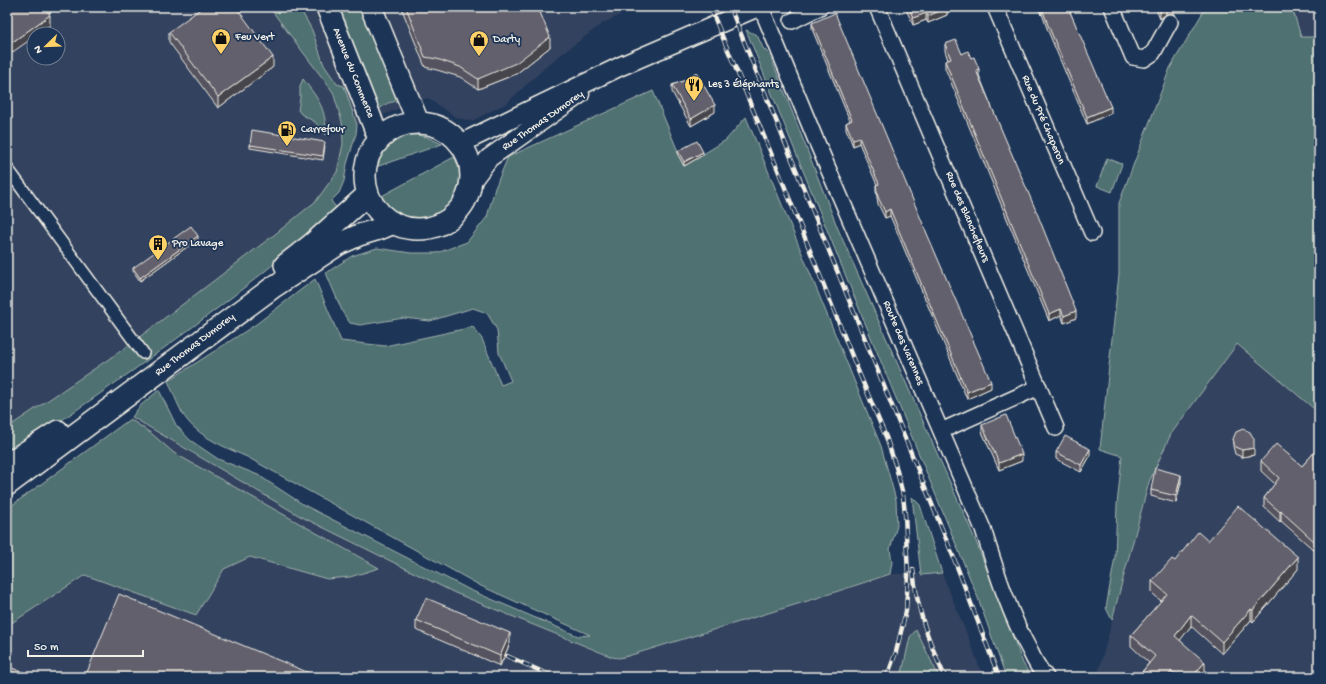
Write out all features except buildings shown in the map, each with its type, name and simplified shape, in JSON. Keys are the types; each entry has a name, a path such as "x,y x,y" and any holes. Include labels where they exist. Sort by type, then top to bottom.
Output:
{"main road":[{"name":"Avenue du Commerce","path":"327,7 379,139"},
{"path":"371,7 418,122"},
{"path":"418,122 434,125 449,132 462,144 470,162 472,182 467,199 457,213 444,223 427,229 410,229 394,224 378,211 368,194 365,180 366,165 371,151 379,139 391,130 404,124 418,122"},
{"name":"Rue Thomas Dumorey","path":"7,464 90,409 256,288 312,244 368,194"},
{"name":"Rue Thomas Dumorey","path":"7,485 272,288 339,244 359,235 394,224"}],"street":[{"name":"Rue Thomas Dumorey","path":"462,144 621,66 758,7"},
{"name":"Route des Varennes","path":"761,7 818,145 983,529 1021,636 1041,672 1046,677"},
{"path":"792,21 820,7"},
{"name":"Rue des Blanchefleurs","path":"877,7 1056,428"},
{"name":"Rue du Pré Chaperon","path":"995,7 1092,233"},
{"path":"1112,7 1133,57 1144,59 1152,53 1170,22"},
{"name":"Rue Thomas Dumorey","path":"472,182 490,158 621,66"},
{"path":"7,168 143,353"},
{"path":"941,431 1039,387"}],"shaded area":[{"path":"7,7 637,7 603,23 550,63 507,103 472,121 457,118 427,98 357,125 354,144 347,164 344,181 339,193 7,441"},
{"path":"1292,7 1319,7 1319,37 1301,37"},
{"path":"1319,71 1319,101 1315,97"},
{"path":"1237,344 1319,413 1319,677 1097,677 1149,482 1171,434"},
{"path":"132,417 228,474 607,656 619,658 628,656 890,574 942,573 983,677 7,677 7,508"}],"green space":[{"path":"269,7 301,7 302,12 312,30 324,65 337,84 344,86 357,125 344,181 339,193 331,201 338,210 264,272 163,349 7,457 7,428 125,348 274,235 316,201 337,172 343,144 342,122 333,92"},
{"path":"333,7 363,7 401,100 388,103 376,111"},
{"path":"1206,7 1292,7 1301,37 1319,37 1319,71 1315,97 1319,102 1319,413 1237,344 1171,434 1149,482 1112,620 1106,608 1115,557 1117,505 1122,456 1100,449 1119,274 1119,203 1170,68"},
{"path":"746,30 757,35 763,48 770,55 838,229 975,539 1023,663 1031,677 1006,677 978,598"},
{"path":"303,79 317,99 323,111 326,135 315,122 301,114 298,110 300,86"},
{"path":"653,91 684,166 726,140 746,117 881,446 896,500 897,526 890,549 892,562 890,574 628,656 619,658 612,657 455,593 300,516 132,417 140,406 159,390 176,425 190,440 218,459 258,475 304,505 470,590 578,636 590,635 481,586 247,457 207,437 199,432 184,416 168,381 255,325 315,279 341,341 385,346 473,327 482,339 501,385 511,381 499,353 497,330 487,313 473,308 430,321 404,318 360,325 350,323 343,313 326,273 352,256 377,248 411,253 437,253 467,242 487,217 495,188 508,157"},
{"path":"412,134 427,137 442,144 373,168 388,146 398,139"},
{"path":"454,157 460,171 460,181 457,191 446,209 439,216 430,221 420,224 410,224 400,221 376,199"},
{"path":"1107,158 1122,164 1112,192 1097,186"},
{"path":"130,419 152,434 174,453 379,568 350,577 327,579 250,557 224,569 196,615 85,575 7,626 7,509"},
{"path":"912,497 920,505 942,573 921,575"},
{"path":"916,630 939,677 901,677 910,637"}],"railway":[{"path":"710,7 776,165 886,437 896,467 903,495 908,575 906,611 896,652 887,677"},
{"path":"730,7 953,556 999,677"},
{"path":"913,569 920,612 933,650 945,677"},
{"path":"507,656 554,677"}],"place":[{"name":"Feu Vert","path":"221,55"},
{"name":"Darty","path":"479,57"},
{"name":"Les 3 Éléphants","path":"694,102"},
{"name":"Carrefour","path":"287,147"},
{"name":"Pro Lavage","path":"158,261"}]}
